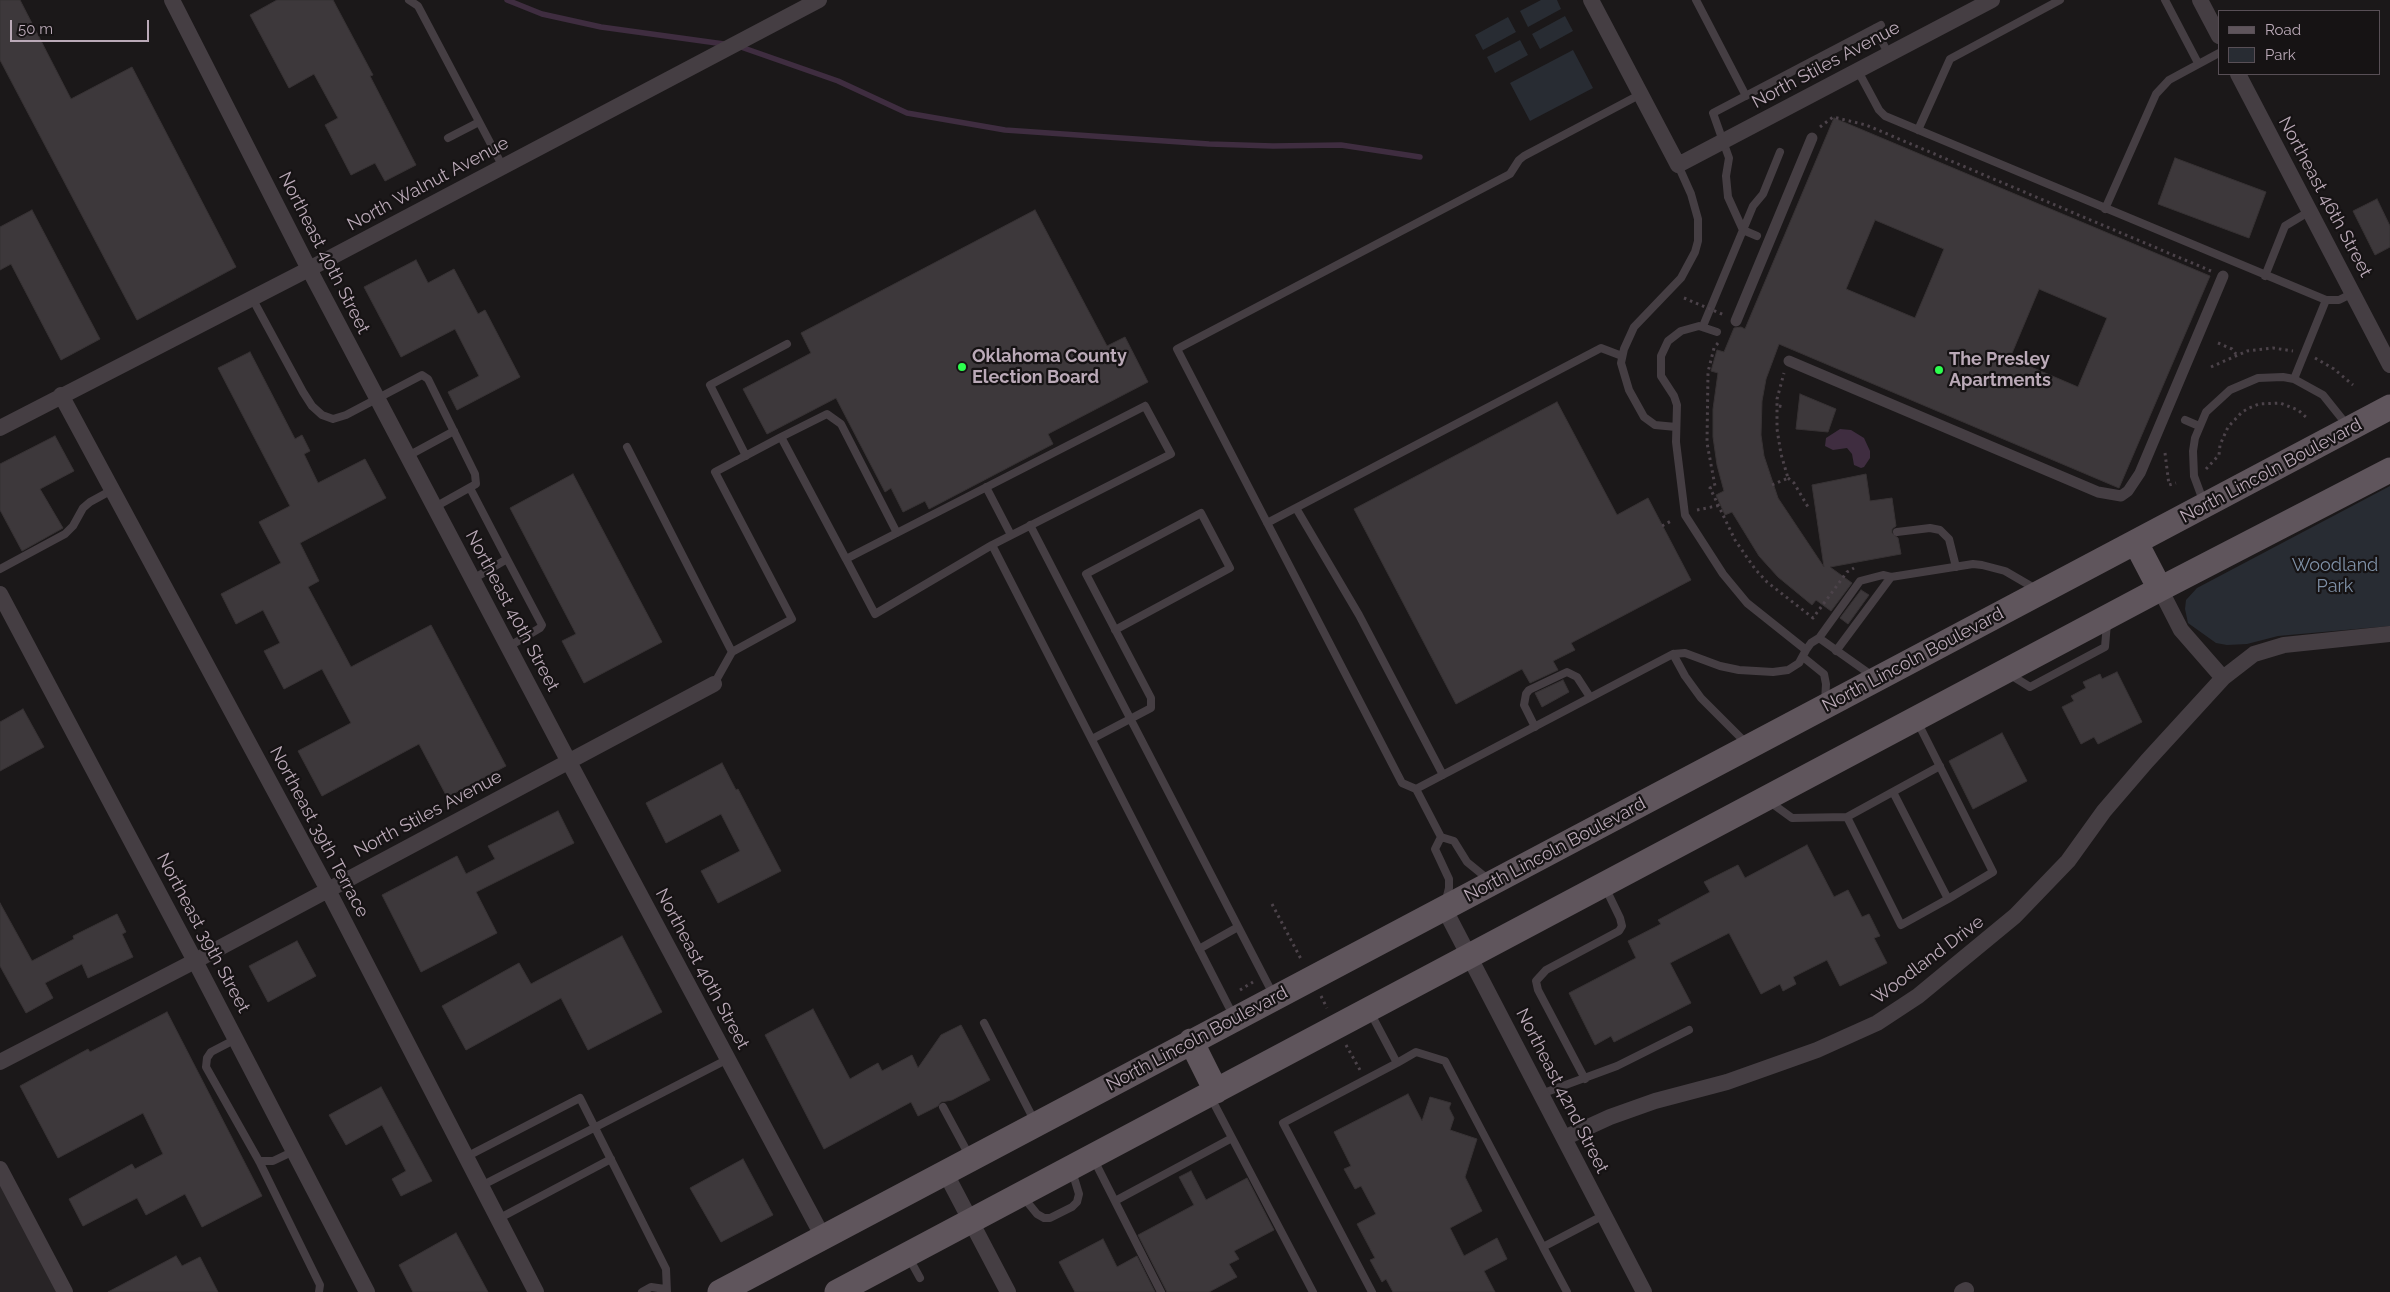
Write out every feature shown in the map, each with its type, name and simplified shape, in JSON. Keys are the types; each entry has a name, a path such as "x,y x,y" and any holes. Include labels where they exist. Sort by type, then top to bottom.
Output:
{"main road":[{"name":"North Lincoln Boulevard","path":"720,1292 2390,407"},
{"path":"837,1292 2160,589 2390,470"},
{"path":"2136,543 2160,589"},
{"path":"1191,1041 1213,1093"}],"street":[{"name":"Northeast 40th Street","path":"172,0 309,269 569,762 823,1237"},
{"name":"North Walnut Avenue","path":"0,428 309,269 819,0"},
{"path":"1591,0 1678,165"},
{"name":"North Stiles Avenue","path":"1678,165 1992,0"},
{"path":"2200,0 2218,34"},
{"name":"Northeast 46th Street","path":"2239,75 2390,365"},
{"path":"1736,321 1812,138"},
{"path":"1789,362 2098,492 2121,496 2128,491 2140,473 2223,276"},
{"name":"Northeast 39th Terrace","path":"61,395 328,890 536,1292"},
{"path":"2160,589 2181,630 2223,678"},
{"name":"Northeast 39th Street","path":"0,594 195,961 367,1292"},
{"name":"Woodland Drive","path":"1564,1138 1592,1124 1619,1114 1727,1082 1816,1050 1877,1023 1918,996 2015,916 2068,861 2134,776 2223,678 2254,654 2284,645 2390,634"},
{"name":"North Stiles Avenue","path":"0,1062 195,961 714,684"},
{"name":"Northeast 42nd Street","path":"1444,908 1644,1292"},
{"path":"0,1169 65,1292"},
{"path":"945,1172 1008,1292"}],"lane":[{"path":"409,0 418,6 503,167"},
{"path":"1696,0 1746,96"},
{"path":"1918,130 1950,59 2060,0"},
{"path":"2165,0 2198,63"},
{"path":"1757,236 1743,230 1728,197 1726,176 1729,158 1713,113 1878,26 1889,55"},
{"path":"2105,209 2156,94 2169,80 2218,53"},
{"path":"1858,71 1882,114 2326,300 2339,300 2353,293"},
{"path":"1493,883 1467,862 1454,841 1441,837 1416,789 1402,782 1178,349 1510,174 1518,160 1524,156 1641,94"},
{"path":"448,138 479,122"},
{"path":"1702,326 1753,206 1763,194 1780,152"},
{"path":"1676,427 1658,426 1644,417 1626,385 1622,367 1622,356 1634,327 1681,278 1695,252 1698,241 1698,219 1691,194 1678,165"},
{"path":"2265,276 2285,226 2310,211"},
{"path":"252,298 303,392 312,406 322,415 333,419 346,415 422,375 428,379 475,474 476,484 435,507"},
{"path":"2294,379 2326,300"},
{"path":"1720,335 1702,326 1690,328 1674,335 1666,344 1661,356 1661,376 1676,402 1682,504 1688,522 1723,574 1747,604 1824,674 1826,684 1824,707"},
{"path":"746,456 710,385 787,344"},
{"path":"1267,523 1601,348 1622,356"},
{"path":"2206,506 2194,475 2193,451 2199,426 2206,412 2230,390 2245,382 2269,377 2294,379 2323,395 2349,429"},
{"path":"781,438 875,614 992,545 1171,454 1145,406 846,559"},
{"path":"714,684 732,652 792,619 715,472 827,414 841,424 897,533"},
{"path":"2185,420 2199,426"},
{"path":"408,456 454,431"},
{"path":"627,447 732,652"},
{"path":"986,487 1011,535"},
{"path":"470,488 542,625 534,633 508,647"},
{"path":"0,569 65,534 73,526 83,508 112,490"},
{"path":"1296,508 1359,615 1443,775"},
{"path":"1092,739 1151,708 1151,698 1086,574 1201,513 1230,568 1116,630"},
{"path":"1030,525 1129,719 1275,997"},
{"path":"1897,532 1930,528 1940,530 1949,539 1956,567"},
{"path":"992,545 1235,1018"},
{"path":"473,579 508,559"},
{"path":"1416,789 1673,654 1685,652 1720,666 1754,672 1788,670 1799,663 1811,643 1819,638 1860,581 1878,576 1891,576 1972,564 1993,567 2016,577 2042,592"},
{"path":"1836,651 1891,576"},
{"path":"1819,638 1878,679"},
{"path":"1673,654 1685,676 1701,698 1750,747"},
{"path":"1535,727 1524,705 1526,694 1530,690 1567,672 1577,677 1590,698"},
{"path":"1847,817 1901,925 1948,900 1993,872 1916,719"},
{"path":"1766,799 1792,818 1847,817 1940,766"},
{"path":"1893,792 1948,900"},
{"path":"1441,837 1435,849 1449,879 1449,888 1444,908"},
{"path":"1585,1079 1538,990 1536,981 1546,970 1618,931 1622,926 1604,885"},
{"path":"1199,949 1238,927"},
{"path":"1369,1010 1397,1063"},
{"path":"984,1022 1036,1124"},
{"path":"1541,1094 1617,1066 1689,1030"},
{"path":"236,1039 211,1052 206,1058 206,1067 259,1160 269,1186 320,1285 320,1292"},
{"path":"1372,1292 1282,1123 1416,1052 1445,1061 1568,1292"},
{"path":"481,1186 728,1059"},
{"path":"1213,1093 1232,1138 1313,1292"},
{"path":"466,1157 580,1098 666,1269 666,1291 651,1287 642,1292"},
{"path":"943,1107 970,1159"},
{"path":"1115,1201 1232,1138"},
{"path":"259,1160 273,1161 294,1151"},
{"path":"498,1219 611,1160"},
{"path":"1021,1194 1037,1214 1044,1218 1050,1218 1072,1207 1077,1202 1079,1194 1081,1163"},
{"path":"1081,1163 1115,1201 1161,1292"},
{"path":"1544,1247 1604,1215"},
{"path":"908,1255 920,1278"}],"path":[{"path":"1812,138 1824,123 1833,117 1866,126 2223,276"},
{"path":"1684,298 1724,315"},
{"path":"1720,335 1714,348 1708,372 1707,443 1715,486 1710,488 1735,540 1755,569 1780,594 1813,618"},
{"path":"2218,343 2232,349 2236,354"},
{"path":"2211,367 2236,354 2273,348 2296,351"},
{"path":"2314,357 2334,369 2352,385"},
{"path":"1789,362 1780,383 1778,437 1788,478 1794,483 1808,507"},
{"path":"2194,475 2206,469 2219,455 2220,445 2228,427 2242,412 2249,408 2260,404 2280,404 2298,410 2307,418"},
{"path":"1779,406 1784,407"},
{"path":"2165,449 2169,485 2176,483"},
{"path":"2160,470 2166,470"},
{"path":"1772,485 1788,478"},
{"path":"1694,511 1719,505"},
{"path":"1662,526 1676,519"},
{"path":"1272,904 1303,962"},
{"path":"1240,990 1258,980"},
{"path":"1318,991 1328,1011"},
{"path":"1344,1040 1352,1056"}],"shaded area":[{"path":"1840,429 1851,430 1864,438 1870,451 1870,458 1864,467 1861,468 1854,465 1852,454 1847,448 1833,450 1825,446 1826,438"},
{"path":"0,1182 58,1292 0,1292"}],"green space":[{"path":"1541,0 1557,0 1561,9 1528,27 1520,11"},
{"path":"1565,16 1573,31 1540,49 1532,34"},
{"path":"1508,17 1516,32 1483,50 1475,35"},
{"path":"1520,40 1528,55 1495,73 1487,57"},
{"path":"1573,50 1593,88 1530,121 1510,83"},
{"name":"Woodland Park","path":"2390,486 2390,626 2278,636 2247,644 2227,645 2216,643 2188,623 2185,609 2186,600 2197,588"}],"building":[{"path":"0,0 20,0 71,99 132,67 236,267 137,320 0,60"},
{"path":"277,0 333,0 373,75 370,76 416,165 385,181 375,163 351,175 325,125 338,118 314,74 289,88 250,15"},
{"name":"The Presley Apartments","path":"1834,118 2210,276 2119,488 1779,344 1766,379 1762,401 1761,435 1764,456 1778,498 1824,567 1812,485 1866,474 1870,501 1892,498 1896,526 1892,529 1892,533 1898,538 1901,554 1830,567 1852,583 1831,611 1816,600 1812,605 1778,577 1759,556 1732,512 1725,515 1716,495 1724,491 1717,465 1713,437 1713,409 1718,373 1711,371 1717,350 1724,352 1734,328 1741,327 1745,329","holes":["1875,220 1944,249 1915,318 1846,289","2039,289 2107,318 2078,387 2010,358"]},
{"path":"2175,158 2266,192 2249,238 2158,204"},
{"path":"2377,199 2390,226 2390,247 2375,255 2353,211"},
{"path":"32,210 100,339 61,360 11,264 0,270 0,227"},
{"name":"Oklahoma County Election Board","path":"1035,210 1107,346 1125,337 1148,382 1048,434 1053,444 929,509 925,501 903,512 891,488 885,492 836,398 767,434 743,389 811,353 801,333"},
{"path":"416,260 428,283 454,269 478,314 485,310 520,377 457,410 448,392 479,376 455,329 401,357 364,287"},
{"path":"250,352 295,439 302,435 310,451 304,454 318,483 365,459 386,498 300,543 319,581 308,587 351,667 431,625 506,766 447,797 419,744 322,796 298,751 351,723 322,669 284,689 264,651 280,643 263,610 236,624 221,594 281,563 259,522 290,506 218,368"},
{"path":"1800,394 1836,409 1828,432 1796,429"},
{"path":"1557,402 1617,515 1648,498 1691,580 1571,643 1575,650 1553,661 1558,670 1530,683 1522,669 1456,704 1354,509"},
{"path":"55,436 74,471 40,489 63,528 22,551 0,510 0,464"},
{"path":"573,474 662,642 584,683 562,641 576,634 510,508"},
{"path":"1861,590 1869,595 1848,624 1840,618"},
{"path":"2117,672 2142,722 2098,744 2094,737 2081,744 2062,707 2074,701 2071,696 2086,688 2083,682 2100,674 2102,679"},
{"path":"1563,680 1569,692 1542,707 1535,693"},
{"path":"23,709 44,747 0,771 0,722"},
{"path":"2002,733 2027,781 1973,809 1949,761"},
{"path":"722,763 736,790 738,789 781,871 718,903 701,871 740,851 721,814 666,843 646,803"},
{"path":"558,811 574,843 476,892 497,933 421,972 382,895 457,856 466,874 495,859 488,846"},
{"path":"1807,845 1834,897 1848,890 1862,917 1869,914 1880,936 1874,938 1887,963 1840,986 1827,960 1793,977 1796,984 1783,991 1780,984 1761,994 1729,933 1670,963 1691,1003 1614,1042 1611,1036 1595,1045 1569,993 1636,958 1628,941 1661,924 1658,920 1710,892 1704,882 1738,865 1745,878"},
{"path":"0,903 32,961 74,939 73,936 117,914 126,932 122,934 133,957 88,978 82,964 45,983 53,998 26,1013 0,966"},
{"path":"622,936 662,1012 588,1050 561,998 466,1050 442,1006 519,963 531,984"},
{"path":"297,941 316,976 268,1002 249,966"},
{"path":"813,1009 850,1079 878,1063 882,1071 912,1055 918,1068 941,1035 961,1025 990,1080 952,1100 941,1102 938,1106 918,1116 911,1102 824,1149 765,1035"},
{"path":"167,1012 262,1196 202,1227 185,1194 146,1215 137,1198 83,1226 69,1199 132,1164 135,1169 163,1154 143,1113 58,1158 20,1086 88,1049 90,1052"},
{"path":"381,1087 432,1181 401,1196 392,1179 406,1171 382,1125 346,1145 329,1115"},
{"path":"1408,1094 1422,1121 1430,1097 1451,1103 1449,1108 1454,1118 1450,1130 1477,1139 1465,1177 1482,1211 1450,1228 1464,1256 1497,1238 1507,1259 1484,1271 1495,1292 1393,1292 1386,1279 1382,1282 1370,1260 1375,1258 1357,1224 1376,1214 1361,1186 1355,1189 1344,1169 1351,1166 1334,1132"},
{"path":"743,1159 773,1215 721,1242 690,1188"},
{"path":"1191,1171 1206,1200 1247,1178 1274,1230 1234,1251 1239,1259 1229,1264 1237,1277 1209,1292 1167,1292 1138,1235 1194,1205 1179,1177"},
{"path":"456,1233 488,1292 413,1292 399,1265"},
{"path":"1103,1239 1117,1267 1137,1256 1155,1292 1075,1292 1059,1262"},
{"path":"176,1256 182,1266 200,1257 218,1292 108,1292"}],"waterway":[{"path":"507,0 542,14 601,27 724,44"},
{"path":"738,46 838,81 907,113 1005,130 1209,144 1273,146 1341,145 1420,157"}],"place":[{"name":"Oklahoma County Election Board","path":"962,367"},
{"name":"The Presley Apartments","path":"1939,370"}]}
